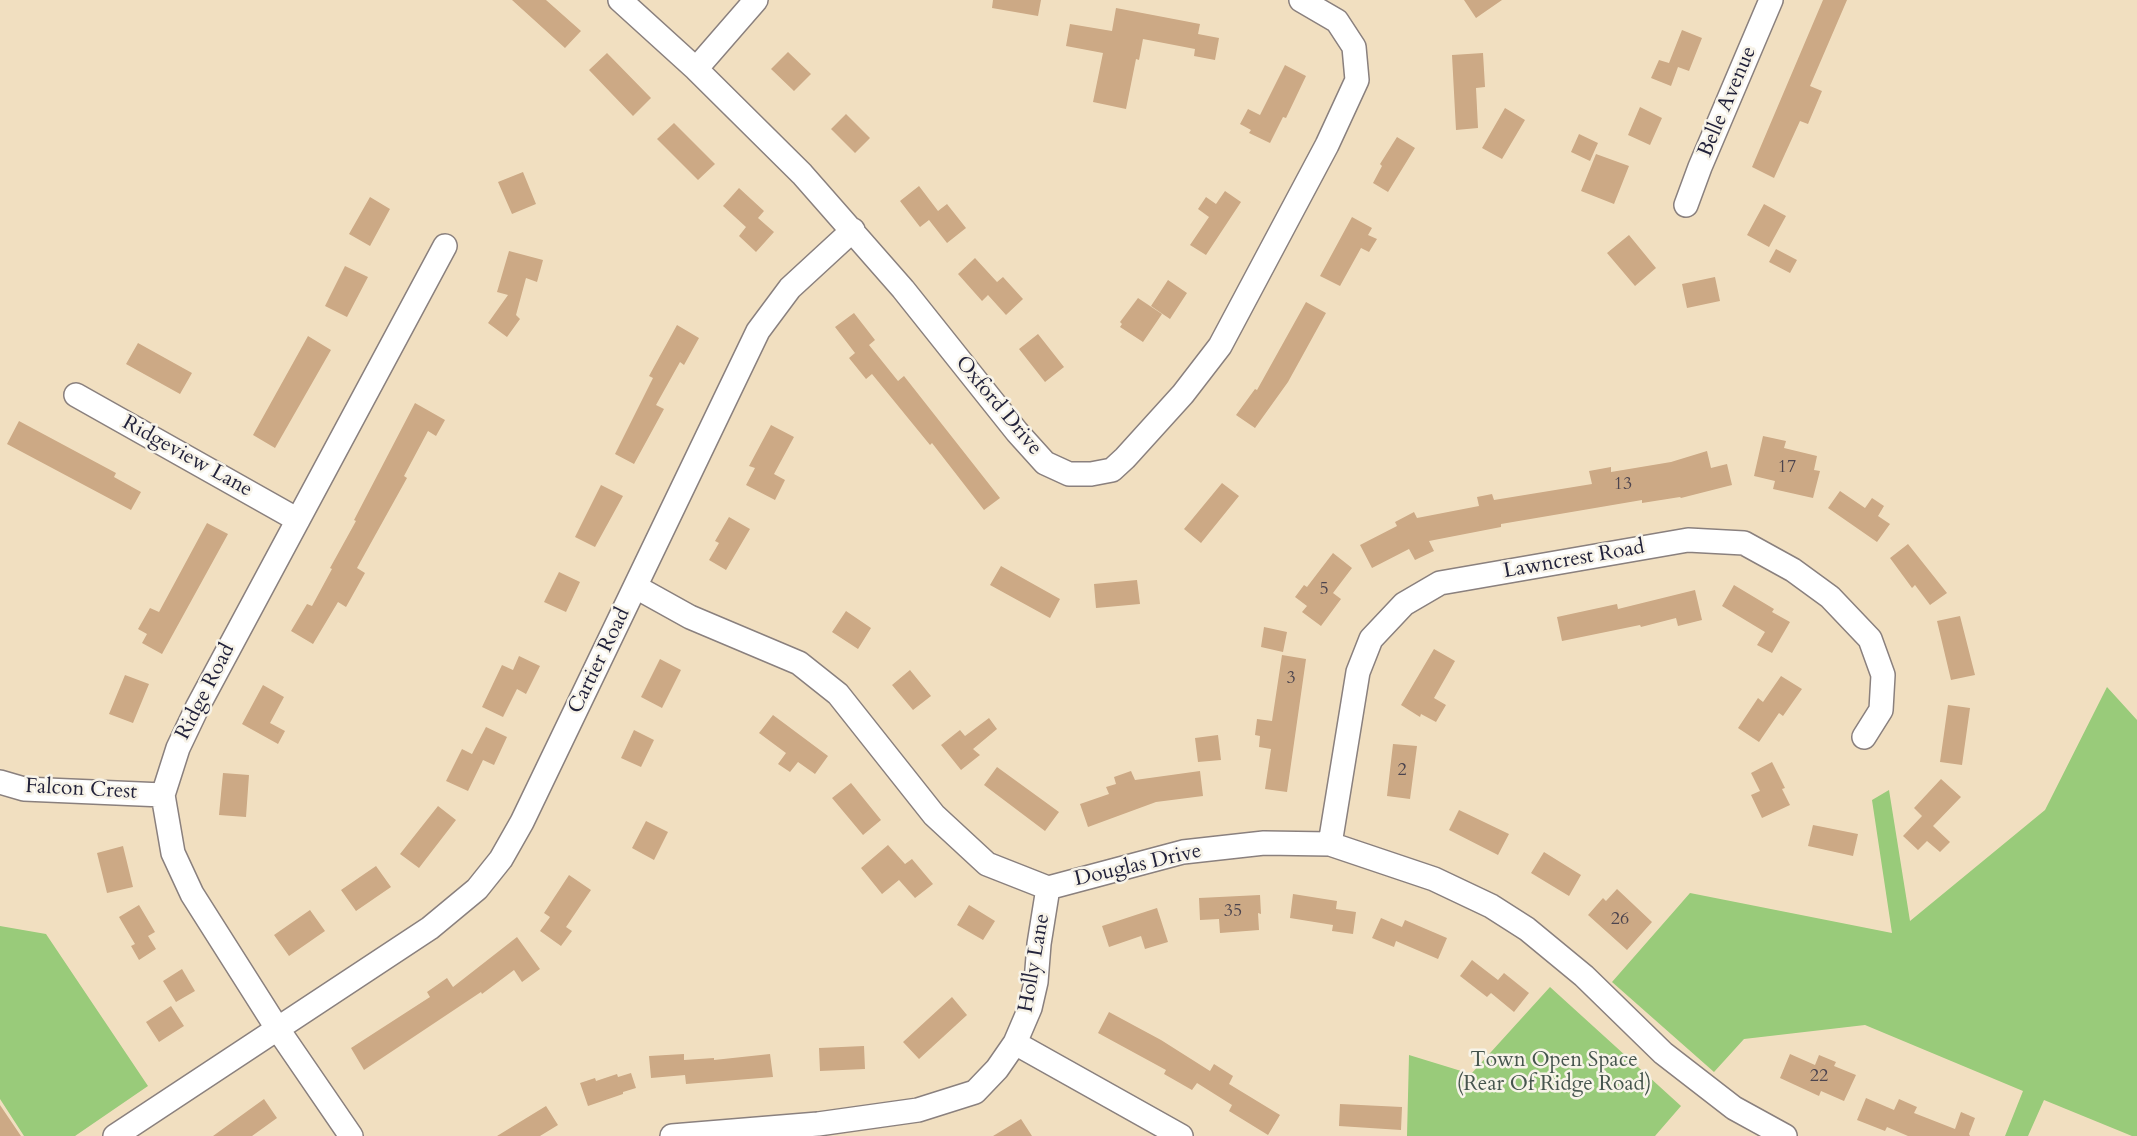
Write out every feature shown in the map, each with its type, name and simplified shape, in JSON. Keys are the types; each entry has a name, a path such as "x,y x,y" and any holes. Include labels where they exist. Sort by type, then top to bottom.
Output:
{"street":[{"name":"Oxford Drive","path":"620,0 696,69 803,174 903,289 1017,432 1045,463 1069,474 1112,470 1183,394 1220,346 1326,145 1357,80 1354,47 1338,21 1301,0"},
{"path":"696,69 756,0"},
{"name":"Belle Avenue","path":"1686,205 1772,0"},
{"name":"Cartier Road","path":"115,1136 430,928 477,889 501,859 522,822 758,331 790,288 853,230"},
{"name":"Ridge Road","path":"351,1136 276,1028 192,894 173,853 163,795 178,748 197,708 445,246"},
{"name":"Ridgeview Lane","path":"76,396 298,520"},
{"name":"Lawncrest Road","path":"1330,844 1358,672 1371,639 1404,604 1440,583 1688,540 1744,543 1793,570 1830,597 1870,639 1883,675 1881,710 1864,737"},
{"name":"Douglas Drive","path":"636,587 690,617 799,663 838,694 934,815 987,864 1048,888 1183,852 1264,843 1330,844 1434,879 1491,906 1527,929 1584,976 1663,1053 1734,1108 1785,1136"},
{"name":"Falcon Crest","path":"0,782 24,789 163,795"},
{"name":"Holly Lane","path":"672,1136 818,1124 927,1108 975,1092 997,1069 1016,1043 1030,1008 1048,888"},
{"path":"1016,1043 1181,1136"}],"green space":[{"path":"2107,687 2137,720 2137,1136 2044,1100 2028,1136 2005,1136 2023,1091 1865,1025 1744,1039 1714,1072 1612,982 1690,893 1892,933 1872,800 1889,790 1910,921 2045,810"},
{"path":"0,926 46,934 148,1086 75,1136 24,1136 0,1099"},
{"name":"Town Open Space (Rear Of Ridge Road)","path":"1550,987 1681,1106 1655,1136 1407,1136 1409,1055 1471,1074"}],"building":[{"path":"512,0 546,0 581,31 565,48"},
{"path":"993,0 1041,0 1038,16 992,8"},
{"path":"1464,0 1502,0 1476,18"},
{"path":"1823,0 1847,0 1810,86 1822,91 1808,124 1800,121 1774,178 1752,167"},
{"path":"1116,8 1200,24 1198,34 1219,38 1215,60 1194,56 1195,49 1143,39 1126,109 1093,102 1103,53 1066,46 1070,24 1112,31"},
{"path":"1682,30 1702,38 1689,71 1678,67 1671,86 1651,78 1659,60 1669,63"},
{"path":"788,52 811,74 794,91 771,69"},
{"path":"607,53 651,98 633,116 589,70"},
{"path":"1483,53 1485,87 1476,88 1478,128 1456,130 1452,55"},
{"path":"1285,65 1306,76 1286,118 1283,117 1270,143 1249,133 1251,130 1240,124 1248,109 1260,115"},
{"path":"1640,107 1662,118 1650,145 1628,135"},
{"path":"1505,108 1525,120 1502,159 1482,148"},
{"path":"846,114 870,138 855,153 831,129"},
{"path":"674,123 715,164 698,180 657,139"},
{"path":"1579,134 1598,143 1590,161 1571,152"},
{"path":"1397,137 1415,148 1388,192 1373,183 1382,166 1380,164"},
{"path":"1596,154 1629,166 1614,204 1581,191"},
{"path":"523,172 536,204 512,214 498,182"},
{"path":"919,186 938,211 947,204 966,228 947,243 929,220 920,227 900,201"},
{"path":"739,188 764,211 758,218 774,232 756,252 739,236 746,227 723,206"},
{"path":"1225,191 1241,202 1206,255 1190,245 1209,217 1198,209 1206,197 1216,204"},
{"path":"370,197 390,209 370,246 349,234"},
{"path":"1764,204 1786,216 1769,247 1747,235"},
{"path":"1352,217 1372,228 1368,235 1377,239 1369,252 1361,248 1340,286 1320,276"},
{"path":"1629,235 1656,268 1635,286 1607,253"},
{"path":"1776,249 1797,260 1790,273 1769,262"},
{"path":"509,251 543,260 537,282 526,278 516,315 520,319 507,337 488,323 508,295 497,292"},
{"path":"975,258 997,282 1003,277 1023,299 1006,315 988,295 982,301 958,274"},
{"path":"345,266 368,277 347,317 325,306"},
{"path":"1715,277 1720,301 1687,308 1682,284"},
{"path":"1168,280 1187,293 1170,319 1151,306"},
{"path":"1138,298 1162,314 1143,342 1120,327 1120,322"},
{"path":"1306,302 1326,313 1288,382 1255,428 1236,415 1255,389 1257,390"},
{"path":"854,313 875,340 869,345 898,381 904,376 1000,498 984,510 932,443 930,445 872,374 866,379 849,358 855,353 835,327"},
{"path":"677,325 699,338 684,365 680,362 656,405 664,409 634,464 615,454 653,378 649,376"},
{"path":"1038,334 1064,367 1045,382 1019,349"},
{"path":"308,336 331,350 275,448 253,435"},
{"path":"138,343 192,373 180,394 126,364"},
{"path":"415,403 445,420 436,436 428,431 404,476 407,478 357,568 365,573 346,607 338,602 313,644 291,631 307,604 312,606"},
{"path":"19,421 116,473 114,477 141,492 131,510 7,444"},
{"path":"771,425 794,437 774,474 785,480 775,500 746,485 755,468 749,466"},
{"path":"1763,436 1786,441 1784,448 1817,456 1814,470 1820,471 1813,498 1773,489 1775,481 1754,476"},
{"path":"1707,451 1711,468 1727,464 1732,485 1681,498 1642,503 1642,500 1501,524 1501,527 1429,541 1434,551 1415,560 1409,549 1372,568 1360,545 1397,526 1395,522 1414,512 1417,518 1479,506 1477,497 1492,494 1494,500 1592,484 1589,471 1611,467 1611,472 1671,462"},
{"path":"1222,483 1239,496 1201,543 1184,529"},
{"path":"601,485 623,496 595,547 575,537"},
{"path":"1840,491 1865,508 1872,498 1884,506 1878,516 1890,524 1877,542 1828,508"},
{"path":"729,517 750,529 726,570 709,560 719,543 715,541"},
{"path":"207,523 228,534 162,654 142,643 147,634 138,629 150,608 159,612"},
{"path":"1908,544 1947,593 1930,605 1915,585 1912,588 1890,558"},
{"path":"1333,553 1352,568 1333,593 1341,599 1321,626 1302,612 1307,606 1295,597 1304,585 1307,587"},
{"path":"1001,566 1060,599 1050,618 990,585"},
{"path":"559,572 580,582 566,612 544,602"},
{"path":"1137,580 1140,604 1096,608 1094,584"},
{"path":"1734,585 1790,622 1772,653 1757,645 1765,632 1722,606"},
{"path":"1695,590 1702,620 1678,626 1676,618 1562,641 1557,617 1617,604 1618,609"},
{"path":"846,611 871,628 858,649 832,632"},
{"path":"1960,616 1975,675 1951,680 1937,621"},
{"path":"1264,627 1287,632 1283,652 1261,647"},
{"path":"1434,649 1455,661 1434,698 1446,705 1436,722 1421,714 1420,717 1401,705"},
{"path":"1282,655 1306,659 1287,792 1265,789 1271,749 1259,747 1260,736 1255,735 1257,719 1272,721"},
{"path":"519,656 540,666 526,694 517,689 503,717 482,707 502,665 513,670"},
{"path":"660,659 681,670 662,708 641,697"},
{"path":"910,670 931,696 913,710 892,685"},
{"path":"125,675 149,684 133,723 109,714"},
{"path":"1781,676 1802,689 1783,716 1779,713 1759,742 1738,728 1758,698 1763,702"},
{"path":"263,685 284,697 270,723 285,731 278,744 242,724"},
{"path":"1948,705 1970,708 1962,765 1940,762"},
{"path":"773,715 828,756 815,774 798,762 790,772 778,764 786,753 759,733"},
{"path":"989,718 997,729 973,749 980,755 961,770 941,745 960,730 965,736"},
{"path":"486,727 507,737 494,765 483,760 468,791 446,781 462,749 472,754"},
{"path":"634,730 654,740 641,767 621,758"},
{"path":"1218,735 1221,760 1198,762 1195,738"},
{"path":"1393,744 1417,746 1410,799 1387,796"},
{"path":"1772,762 1790,805 1762,818 1751,795 1760,791 1751,773"},
{"path":"997,767 1059,812 1045,831 984,785"},
{"path":"1131,771 1135,780 1200,771 1203,796 1156,802 1088,827 1080,804 1109,794 1106,787 1116,784 1114,777"},
{"path":"223,773 249,775 246,817 219,815"},
{"path":"1941,779 1961,797 1933,826 1950,842 1940,852 1927,841 1918,850 1903,836 1922,816 1914,808"},
{"path":"851,783 881,820 863,835 832,798"},
{"path":"438,806 456,820 419,868 400,854"},
{"path":"1459,810 1509,834 1498,855 1449,830"},
{"path":"646,821 668,832 654,860 632,848"},
{"path":"1813,825 1858,834 1853,856 1808,846"},
{"path":"888,845 905,864 912,859 933,884 915,898 899,880 882,894 861,868"},
{"path":"123,846 133,887 107,893 97,853"},
{"path":"1544,852 1581,875 1569,896 1531,873"},
{"path":"376,866 391,887 356,911 341,890"},
{"path":"569,875 591,890 566,927 572,931 561,946 540,931 550,917 544,913"},
{"path":"1617,889 1652,922 1627,950 1588,915 1603,898 1606,901"},
{"path":"1293,894 1337,901 1336,909 1356,912 1353,934 1332,931 1333,925 1290,918"},
{"path":"1260,895 1259,930 1220,933 1219,919 1200,920 1199,898"},
{"path":"139,905 155,932 148,936 156,949 139,960 131,946 135,944 119,917"},
{"path":"969,905 995,921 983,940 957,925"},
{"path":"1157,908 1168,942 1145,949 1141,936 1109,947 1102,926"},
{"path":"310,910 325,931 289,956 274,935"},
{"path":"1381,918 1402,927 1405,920 1447,938 1438,959 1396,941 1394,947 1372,938"},
{"path":"517,937 540,969 522,982 514,970 482,994 481,992 364,1070 351,1048 430,997 427,992 447,978 453,987"},
{"path":"1472,960 1498,980 1504,973 1529,993 1514,1012 1491,993 1487,997 1460,976"},
{"path":"182,969 195,991 176,1002 163,981"},
{"path":"952,997 967,1015 919,1059 903,1042"},
{"path":"171,1006 184,1026 159,1042 146,1022"},
{"path":"1109,1012 1210,1071 1214,1064 1233,1076 1229,1084 1280,1115 1268,1135 1229,1111 1232,1105 1197,1083 1192,1090 1164,1074 1166,1070 1098,1033"},
{"path":"864,1046 865,1069 820,1071 819,1048"},
{"path":"684,1054 684,1060 714,1060 770,1054 773,1077 686,1084 685,1075 651,1078 649,1056"},
{"path":"1790,1054 1815,1065 1819,1055 1836,1062 1834,1066 1856,1075 1844,1101 1821,1091 1819,1096 1780,1078"},
{"path":"631,1073 636,1088 588,1106 580,1083"},
{"path":"1866,1098 1894,1110 1899,1099 1917,1107 1914,1113 1955,1129 1961,1112 1975,1118 1970,1136 1908,1136 1887,1127 1885,1131 1857,1120"},
{"path":"264,1099 277,1118 252,1136 213,1136"},
{"path":"1340,1104 1402,1107 1401,1130 1339,1126"},
{"path":"0,1105 21,1136 0,1136"},
{"path":"546,1106 558,1125 540,1136 497,1136"},
{"path":"1021,1119 1032,1136 993,1136"}]}
